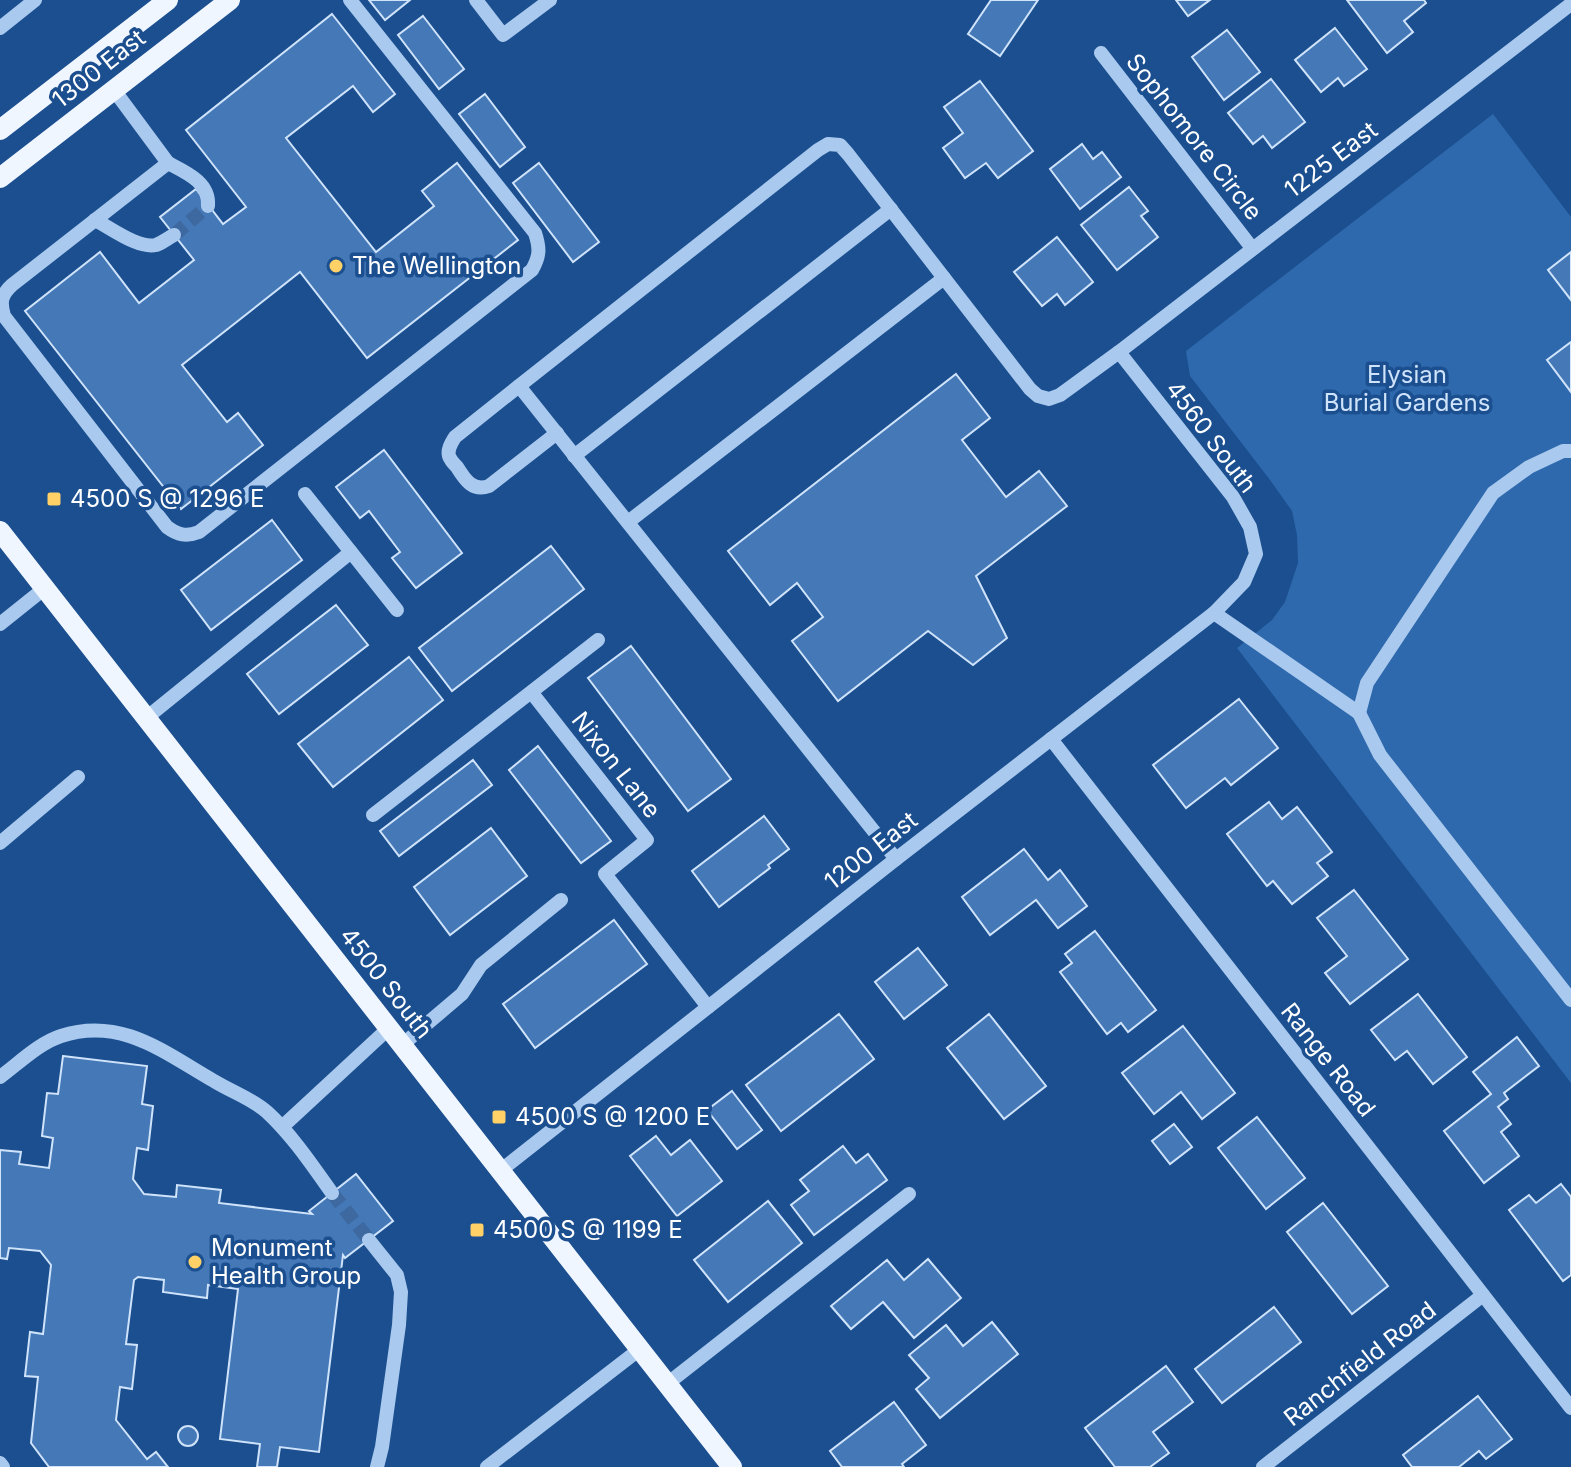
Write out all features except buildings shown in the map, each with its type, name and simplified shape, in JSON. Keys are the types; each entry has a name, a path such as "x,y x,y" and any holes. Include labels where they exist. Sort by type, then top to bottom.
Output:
{"main road":[{"name":"1300 East","path":"0,130 168,0"},
{"name":"1300 East","path":"0,178 230,0"},
{"name":"4500 South","path":"0,531 732,1467"}],"street":[{"path":"0,28 35,0"},
{"path":"168,163 4,293 1,303 4,316 167,527 176,534 188,536 199,532 532,270 539,258 540,246 535,233 350,0"},
{"path":"476,0 503,35 550,0"},
{"name":"1225 East","path":"944,278 1030,389 1038,396 1049,399 1060,395 1571,4"},
{"name":"Sophomore Circle","path":"1101,53 1252,248"},
{"path":"114,90 168,163 193,176 202,186 209,198 208,206"},
{"path":"557,433 481,489 466,481 449,457 455,437 818,150 828,144 840,145 944,278 628,522"},
{"path":"574,456 891,209"},
{"path":"95,220 131,240 150,246 174,235"},
{"name":"4560 South","path":"1119,352 1233,497 1250,527 1256,554"},
{"path":"519,386 896,859"},
{"path":"1359,713 1367,683 1493,493 1529,467 1563,451 1571,451"},
{"path":"305,494 397,610"},
{"path":"145,719 351,552"},
{"name":"1200 East","path":"500,1171 1214,613 1244,582 1256,554"},
{"path":"0,624 45,588"},
{"path":"1214,613 1359,713 1380,755 1571,1000"},
{"path":"373,815 598,640"},
{"name":"Nixon Lane","path":"532,693 647,840 605,874 708,1007"},
{"name":"Range Road","path":"1051,739 1571,1408"},
{"path":"0,843 78,777"},
{"path":"402,1045 462,994 481,965 561,900"},
{"path":"282,1127 389,1028"},
{"path":"0,1077 58,1036 93,1031 131,1035 247,1097 265,1110 282,1127 332,1193"},
{"path":"667,1384 909,1194"},
{"path":"369,1240 397,1275 401,1292 399,1325 377,1467"},
{"name":"Ranchfield Road","path":"1263,1467 1483,1295"},
{"path":"487,1467 640,1349"}],"green space":[{"name":"Elysian Burial Gardens","path":"1493,114 1571,217 1571,1083 1237,648 1272,620 1285,602 1298,563 1297,535 1292,511 1190,376 1186,351"}],"tunnel":[{"path":"174,235 208,206"},
{"path":"332,1193 369,1240"}],"place":[{"name":"The Wellington","path":"336,266"},
{"name":"4500 S @ 1296 E","path":"54,499"},
{"name":"4500 S @ 1200 E","path":"499,1117"},
{"name":"4500 S @ 1199 E","path":"477,1230"},
{"name":"Monument Health Group","path":"195,1262"}]}
